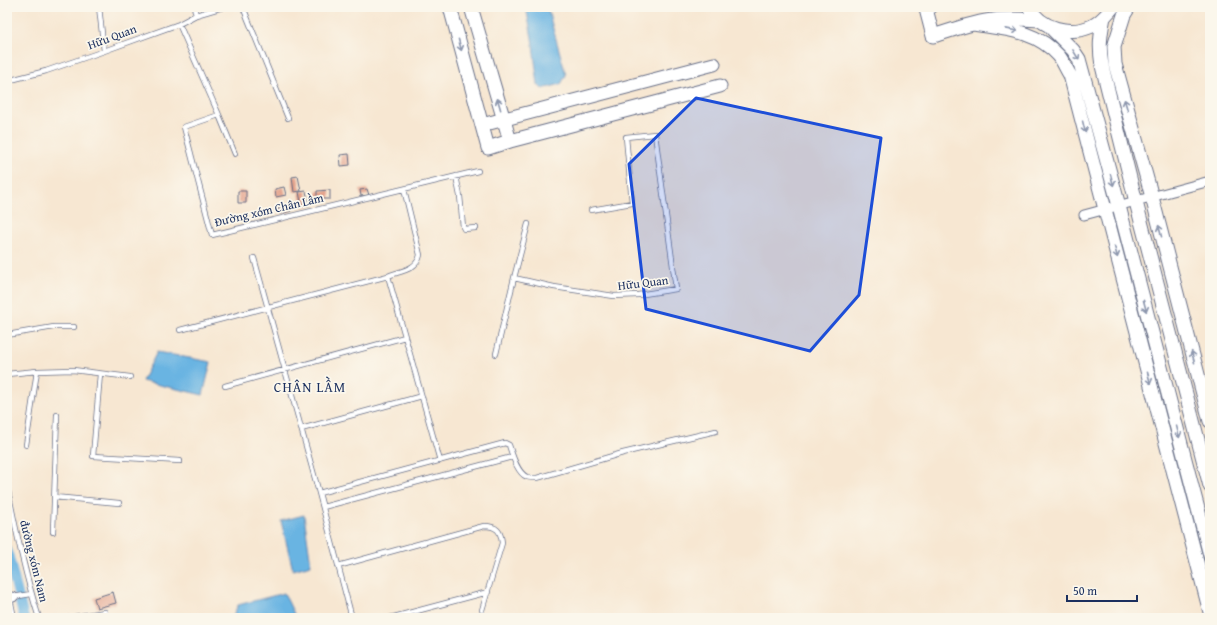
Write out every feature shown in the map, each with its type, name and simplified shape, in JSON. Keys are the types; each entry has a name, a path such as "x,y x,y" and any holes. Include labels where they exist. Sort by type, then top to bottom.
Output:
{"main road":[{"path":"450,7 488,148 720,86"},
{"path":"471,7 510,141"},
{"path":"1028,7 1073,50 1079,59 1119,206 1210,556"},
{"path":"928,8 933,36 973,24 1012,18 1045,23 1064,30 1079,30 1092,26 1104,18 1113,7"},
{"path":"1129,7 1124,15 1108,65 1136,202 1210,486"},
{"path":"1104,18 1100,35 1100,50 1108,65 1152,197 1210,421"},
{"path":"973,24 1015,30 1037,38 1059,57 1070,75 1210,612"},
{"path":"482,125 714,64"},
{"path":"1070,75 1083,72"}],"street":[{"path":"1084,215 1210,181"}],"lane":[{"path":"99,7 104,52"},
{"path":"194,7 196,15"},
{"name":"Hữu Quan","path":"7,81 46,71 104,52 179,24 196,15 223,7"},
{"path":"243,7 288,118"},
{"path":"179,24 220,115 235,154"},
{"name":"Đường xóm Chân Lầm","path":"220,115 184,127 212,235 478,171"},
{"name":"Hữu Quan","path":"514,278 554,287 614,296 638,295 676,289 655,134 626,137 632,203 591,210"},
{"path":"456,176 460,196 462,227 464,229 476,228"},
{"path":"180,330 388,276 411,268 419,260 420,255 404,189"},
{"path":"496,354 528,224"},
{"path":"254,258 302,429 352,618"},
{"path":"388,276 440,461"},
{"path":"7,335 54,327 74,327"},
{"path":"225,386 405,337"},
{"path":"7,374 73,370 130,377"},
{"path":"26,445 37,371"},
{"path":"100,374 94,456 180,461"},
{"path":"302,429 422,396"},
{"path":"53,532 57,415"},
{"path":"319,493 505,443 509,445 512,457 522,474 528,477 536,478 623,453 716,431"},
{"path":"323,507 512,457"},
{"name":"đường xóm Nam","path":"7,486 18,541 31,594 39,618"},
{"path":"54,497 119,503"},
{"path":"338,566 484,526 492,526 498,530 502,543 482,610"},
{"path":"390,618 488,592"},
{"path":"14,618 13,597 31,594"},
{"path":"68,618 105,612 106,618"}],"highlighted area":[{"path":"696,98 881,138 859,295 810,351 646,309 629,164"}],"water":[{"path":"526,7 547,7 566,75 561,84 542,89 538,85 532,38"},
{"path":"157,352 211,362 203,395 142,381"},
{"path":"304,515 311,565 293,570 281,521"},
{"path":"284,593 296,618 232,618 238,605"}],"building":[{"path":"349,154 350,165 341,166 340,155"},
{"path":"298,176 301,191 294,192 292,177"},
{"path":"284,187 286,195 276,197 275,189"},
{"path":"367,189 369,195 361,196 360,190"},
{"path":"330,190 330,199 317,199 317,191"},
{"path":"238,191 246,191 246,203 238,203"},
{"path":"306,191 309,205 302,207 299,192"},
{"path":"290,207 291,211 279,214 278,209"},
{"path":"113,592 116,603 97,608 94,598"}],"waterway":[{"path":"7,550 24,618"}],"district":[{"name":"CHÂN LẦM","path":"310,387"}]}
